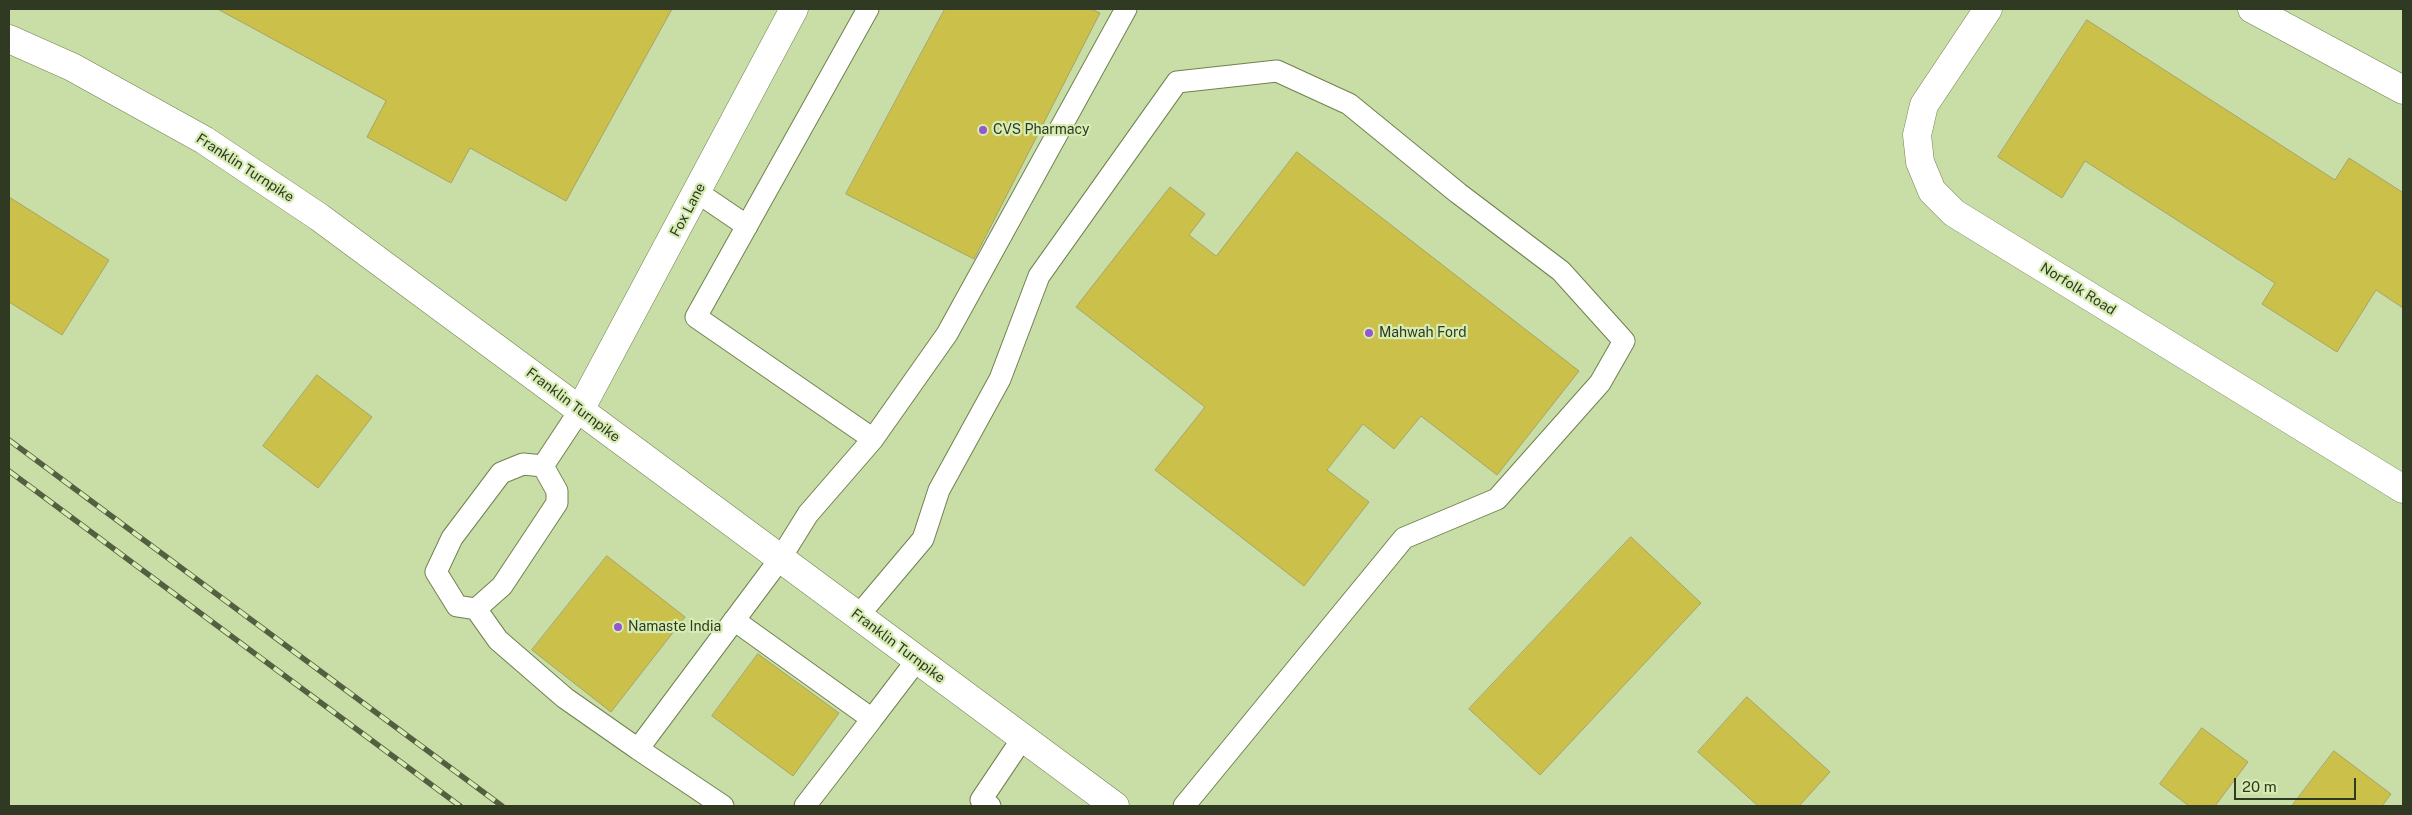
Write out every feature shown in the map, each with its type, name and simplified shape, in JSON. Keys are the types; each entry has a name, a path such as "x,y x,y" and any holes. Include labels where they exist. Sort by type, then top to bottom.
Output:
{"street":[{"name":"Fox Lane","path":"580,410 794,9"},
{"name":"Norfolk Road","path":"1988,9 1924,105 1917,135 1920,162 1932,191 1954,213 2403,489"},
{"path":"2252,9 2403,90"},
{"name":"Franklin Turnpike","path":"18,43 72,67 204,140 319,217 1115,806"}],"lane":[{"path":"868,9 696,317 874,438"},
{"path":"638,749 780,559 808,514 874,438 947,334 1126,9"},
{"path":"858,616 923,539 939,490 1000,379 1039,276 1177,82 1277,71 1349,104 1458,193 1561,271 1624,341 1600,383 1497,499 1404,538 1184,806"},
{"path":"697,192 747,226"},
{"path":"544,466 580,410"},
{"path":"544,466 523,464 501,473 452,538 436,572 457,606 476,609 498,640 550,685 638,749 723,806"},
{"path":"476,609 502,586 557,503 557,491 544,466"},
{"path":"734,620 872,719"},
{"path":"805,806 917,660"},
{"path":"990,806 981,800 1022,739"}],"building":[{"path":"218,9 672,9 566,201 470,148 451,183 367,137 386,101"},
{"path":"945,9 1091,9 1100,13 974,259 846,194"},
{"path":"2087,20 2335,180 2349,158 2402,192 2403,190 2403,308 2376,290 2337,352 2262,304 2275,283 2085,161 2062,198 1998,157"},
{"path":"1297,152 1579,371 1497,475 1421,416 1394,449 1363,424 1327,470 1369,502 1304,586 1155,470 1205,407 1076,307 1170,187 1205,214 1189,235 1216,256"},
{"path":"9,197 109,260 62,335 9,302"},
{"path":"317,375 372,417 318,488 263,446"},
{"path":"1631,537 1701,603 1540,775 1469,709"},
{"path":"607,556 685,617 611,712 532,650"},
{"path":"758,654 839,713 793,776 712,716"},
{"path":"1747,697 1830,772 1799,806 1758,806 1698,752"},
{"path":"2202,728 2248,762 2215,806 2189,806 2160,784"},
{"path":"2334,751 2391,794 2382,806 2292,806"}],"railway":[{"path":"9,440 502,806"},
{"path":"9,471 460,806"}],"place":[{"name":"CVS Pharmacy","path":"983,130"},
{"name":"Mahwah Ford","path":"1369,333"},
{"name":"Namaste India","path":"618,627"}]}
